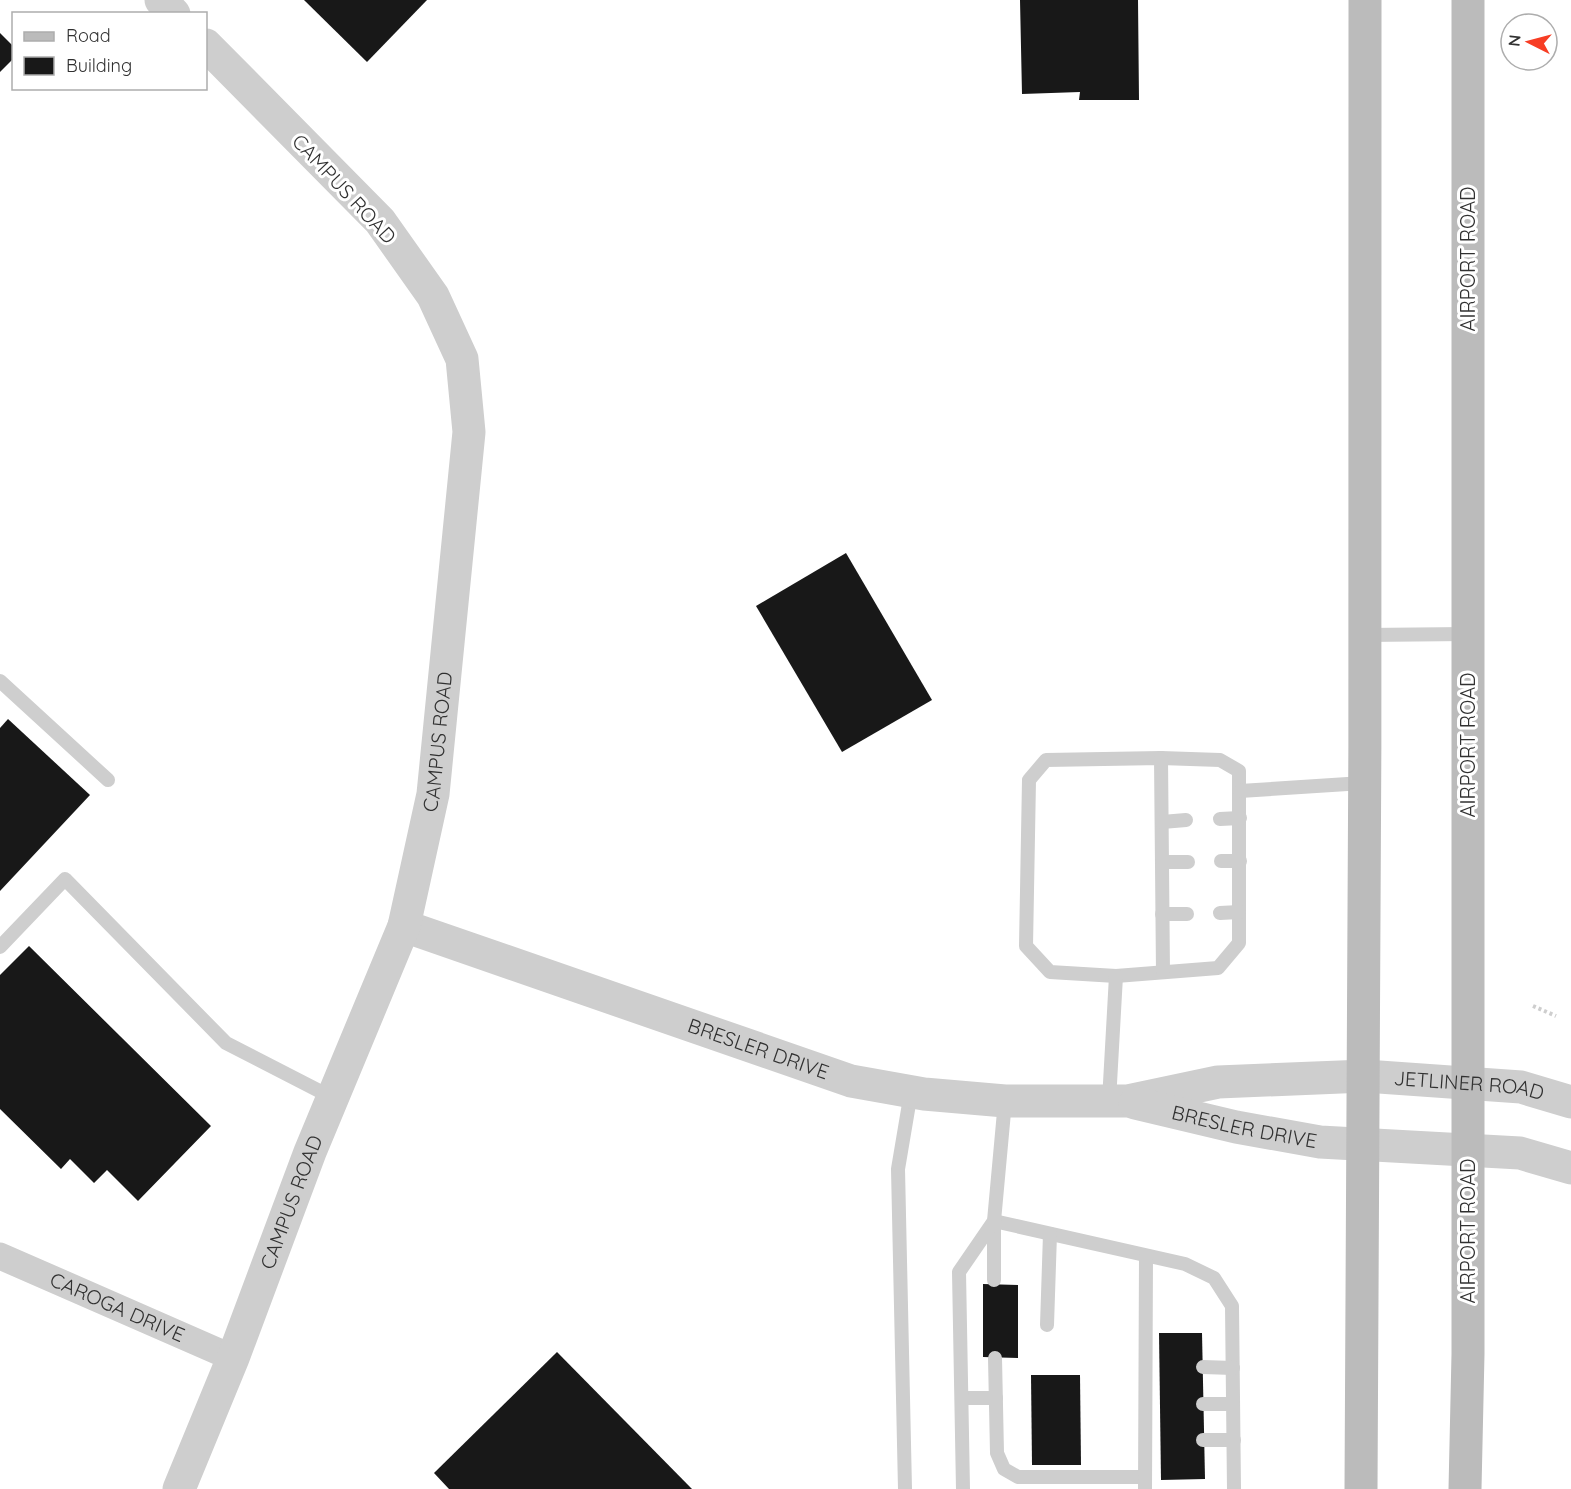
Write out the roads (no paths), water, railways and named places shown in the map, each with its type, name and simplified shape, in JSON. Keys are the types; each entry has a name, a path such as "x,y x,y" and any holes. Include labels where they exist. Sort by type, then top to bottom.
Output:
{"main road":[{"path":"1361,1489 1365,1145 1363,783 1365,0"},
{"name":"AIRPORT ROAD","path":"1466,1489 1468,0"}],"street":[{"path":"161,0 172,12"},
{"name":"CAMPUS ROAD","path":"179,1489 233,1358 310,1152 404,926 433,794 469,432 462,359 433,296 380,221 207,46"},
{"name":"BRESLER DRIVE","path":"404,926 850,1081 910,1092 1005,1101 1118,1101 1218,1082 1365,1076"},
{"name":"JETLINER ROAD","path":"1365,1076 1521,1087 1571,1102"},
{"name":"BRESLER DRIVE","path":"1118,1101 1236,1127 1320,1142 1365,1145"},
{"path":"1365,1145 1520,1153 1571,1168"},
{"name":"CAROGA DRIVE","path":"0,1256 233,1358"}],"lane":[{"path":"1365,635 1468,634"},
{"path":"0,681 108,780"},
{"path":"1161,758 1163,972"},
{"path":"1161,758 1220,760 1239,771 1240,791 1239,943 1218,968 1116,976 1050,972 1026,946 1029,780 1046,760 1161,758"},
{"path":"1240,791 1363,783"},
{"path":"1220,819 1240,818"},
{"path":"1162,822 1186,820"},
{"path":"1221,861 1240,861"},
{"path":"1162,862 1188,862"},
{"path":"0,947 64,879 226,1043 333,1098"},
{"path":"1220,913 1239,912"},
{"path":"1162,914 1187,914"},
{"path":"1116,976 1118,1101"},
{"path":"904,1489 898,1169 910,1092"},
{"path":"994,1280 994,1221 1005,1101"},
{"path":"994,1221 1185,1264 1214,1278 1232,1306 1234,1489"},
{"path":"963,1489 959,1272 994,1221"},
{"path":"1047,1325 1050,1234"},
{"path":"995,1358 997,1453 1004,1469 1018,1477 1145,1483 1152,1441 1152,1367 1146,1256"},
{"path":"1203,1367 1233,1368"},
{"path":"962,1398 996,1398"},
{"path":"1203,1404 1233,1404"},
{"path":"1203,1440 1234,1440"}]}
